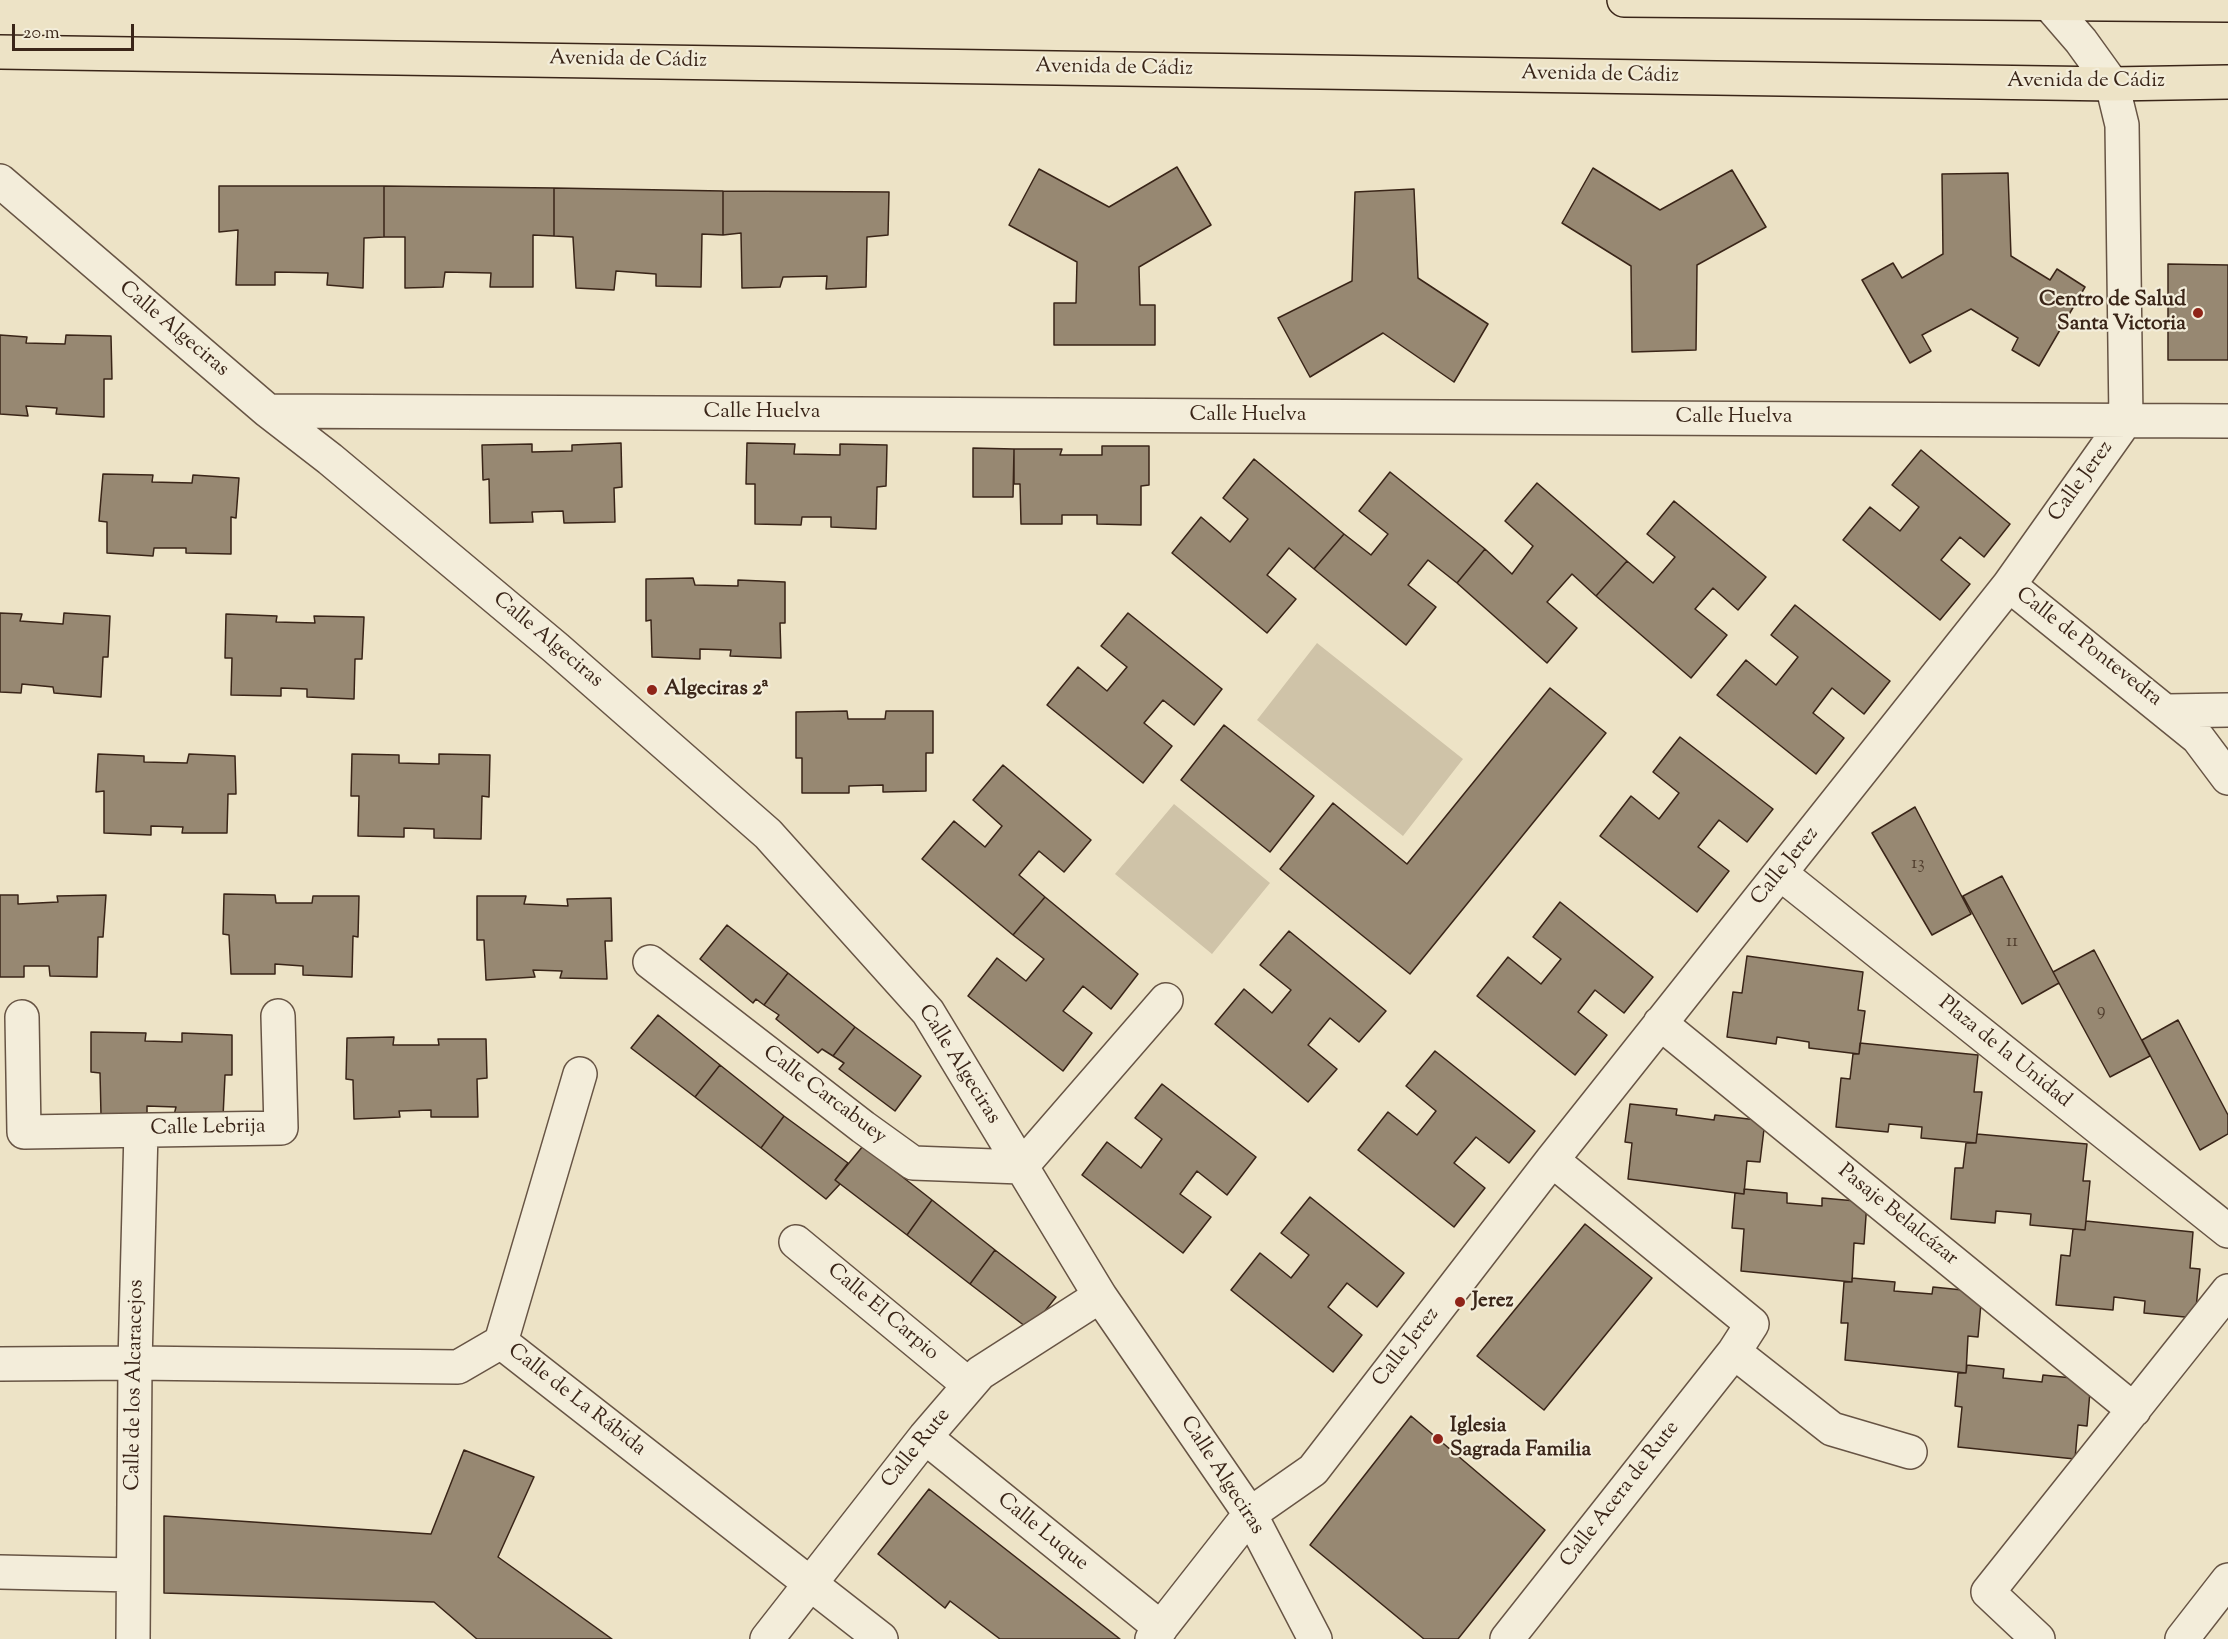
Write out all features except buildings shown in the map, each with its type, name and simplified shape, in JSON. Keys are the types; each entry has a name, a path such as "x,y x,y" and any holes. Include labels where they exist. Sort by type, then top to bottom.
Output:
{"main road":[{"path":"1624,0 2228,5"},
{"name":"Avenida de Cádiz","path":"0,52 2112,84 2228,82"}],"street":[{"name":"Calle Jerez","path":"1156,1634 1250,1514 1313,1470 1552,1160 2009,585 2126,420 2122,125 2112,84 2081,40 2049,4"},
{"name":"Calle Algeciras","path":"0,181 268,411 339,466 556,648 768,834 928,1012 1100,1296 1250,1514 1315,1639"},
{"name":"Calle Huelva","path":"268,411 2228,421"},
{"name":"Calle de Pontevedra","path":"2009,585 2198,738 2228,778"},
{"path":"2167,711 2228,710"},
{"name":"Plaza de la Unidad","path":"1781,874 2228,1231"},
{"name":"Calle Carcabuey","path":"650,962 863,1128 913,1163 1022,1167"},
{"path":"1022,1167 1166,1000"},
{"name":"Calle Lebrija","path":"22,1017 12,1132 281,1128 278,1016"},
{"name":"Pasaje Belalcázar","path":"1660,1023 2134,1410"},
{"path":"501,1342 580,1074"},
{"name":"Calle de los Alcaracejos","path":"133,1639 135,1363 141,1131"},
{"name":"Calle Acera de Rute","path":"1507,1639 1734,1352 1752,1324 1552,1160"},
{"name":"Calle El Carpio","path":"796,1242 969,1385"},
{"path":"2038,1639 1989,1592 2228,1292"},
{"name":"Calle Rute","path":"767,1639 925,1437 980,1373 1100,1296"},
{"name":"Calle de La Rábida","path":"0,1364 135,1363 458,1367 501,1342 881,1639"},
{"path":"1734,1352 1832,1429 1911,1452"},
{"name":"Calle Luque","path":"925,1437 1090,1571 1156,1634"},
{"path":"0,1572 134,1575"},
{"path":"2182,1639 2228,1580"}],"shaded area":[{"path":"1317,643 1463,759 1403,836 1257,720"},
{"path":"1174,804 1270,883 1212,954 1115,874"}],"place":[{"name":"Centro de Salud Santa Victoria","path":"2198,313"},
{"name":"Algeciras 2ª","path":"652,690"},
{"name":"Jerez","path":"1460,1302"},
{"name":"Iglesia Sagrada Familia","path":"1438,1439"}]}
